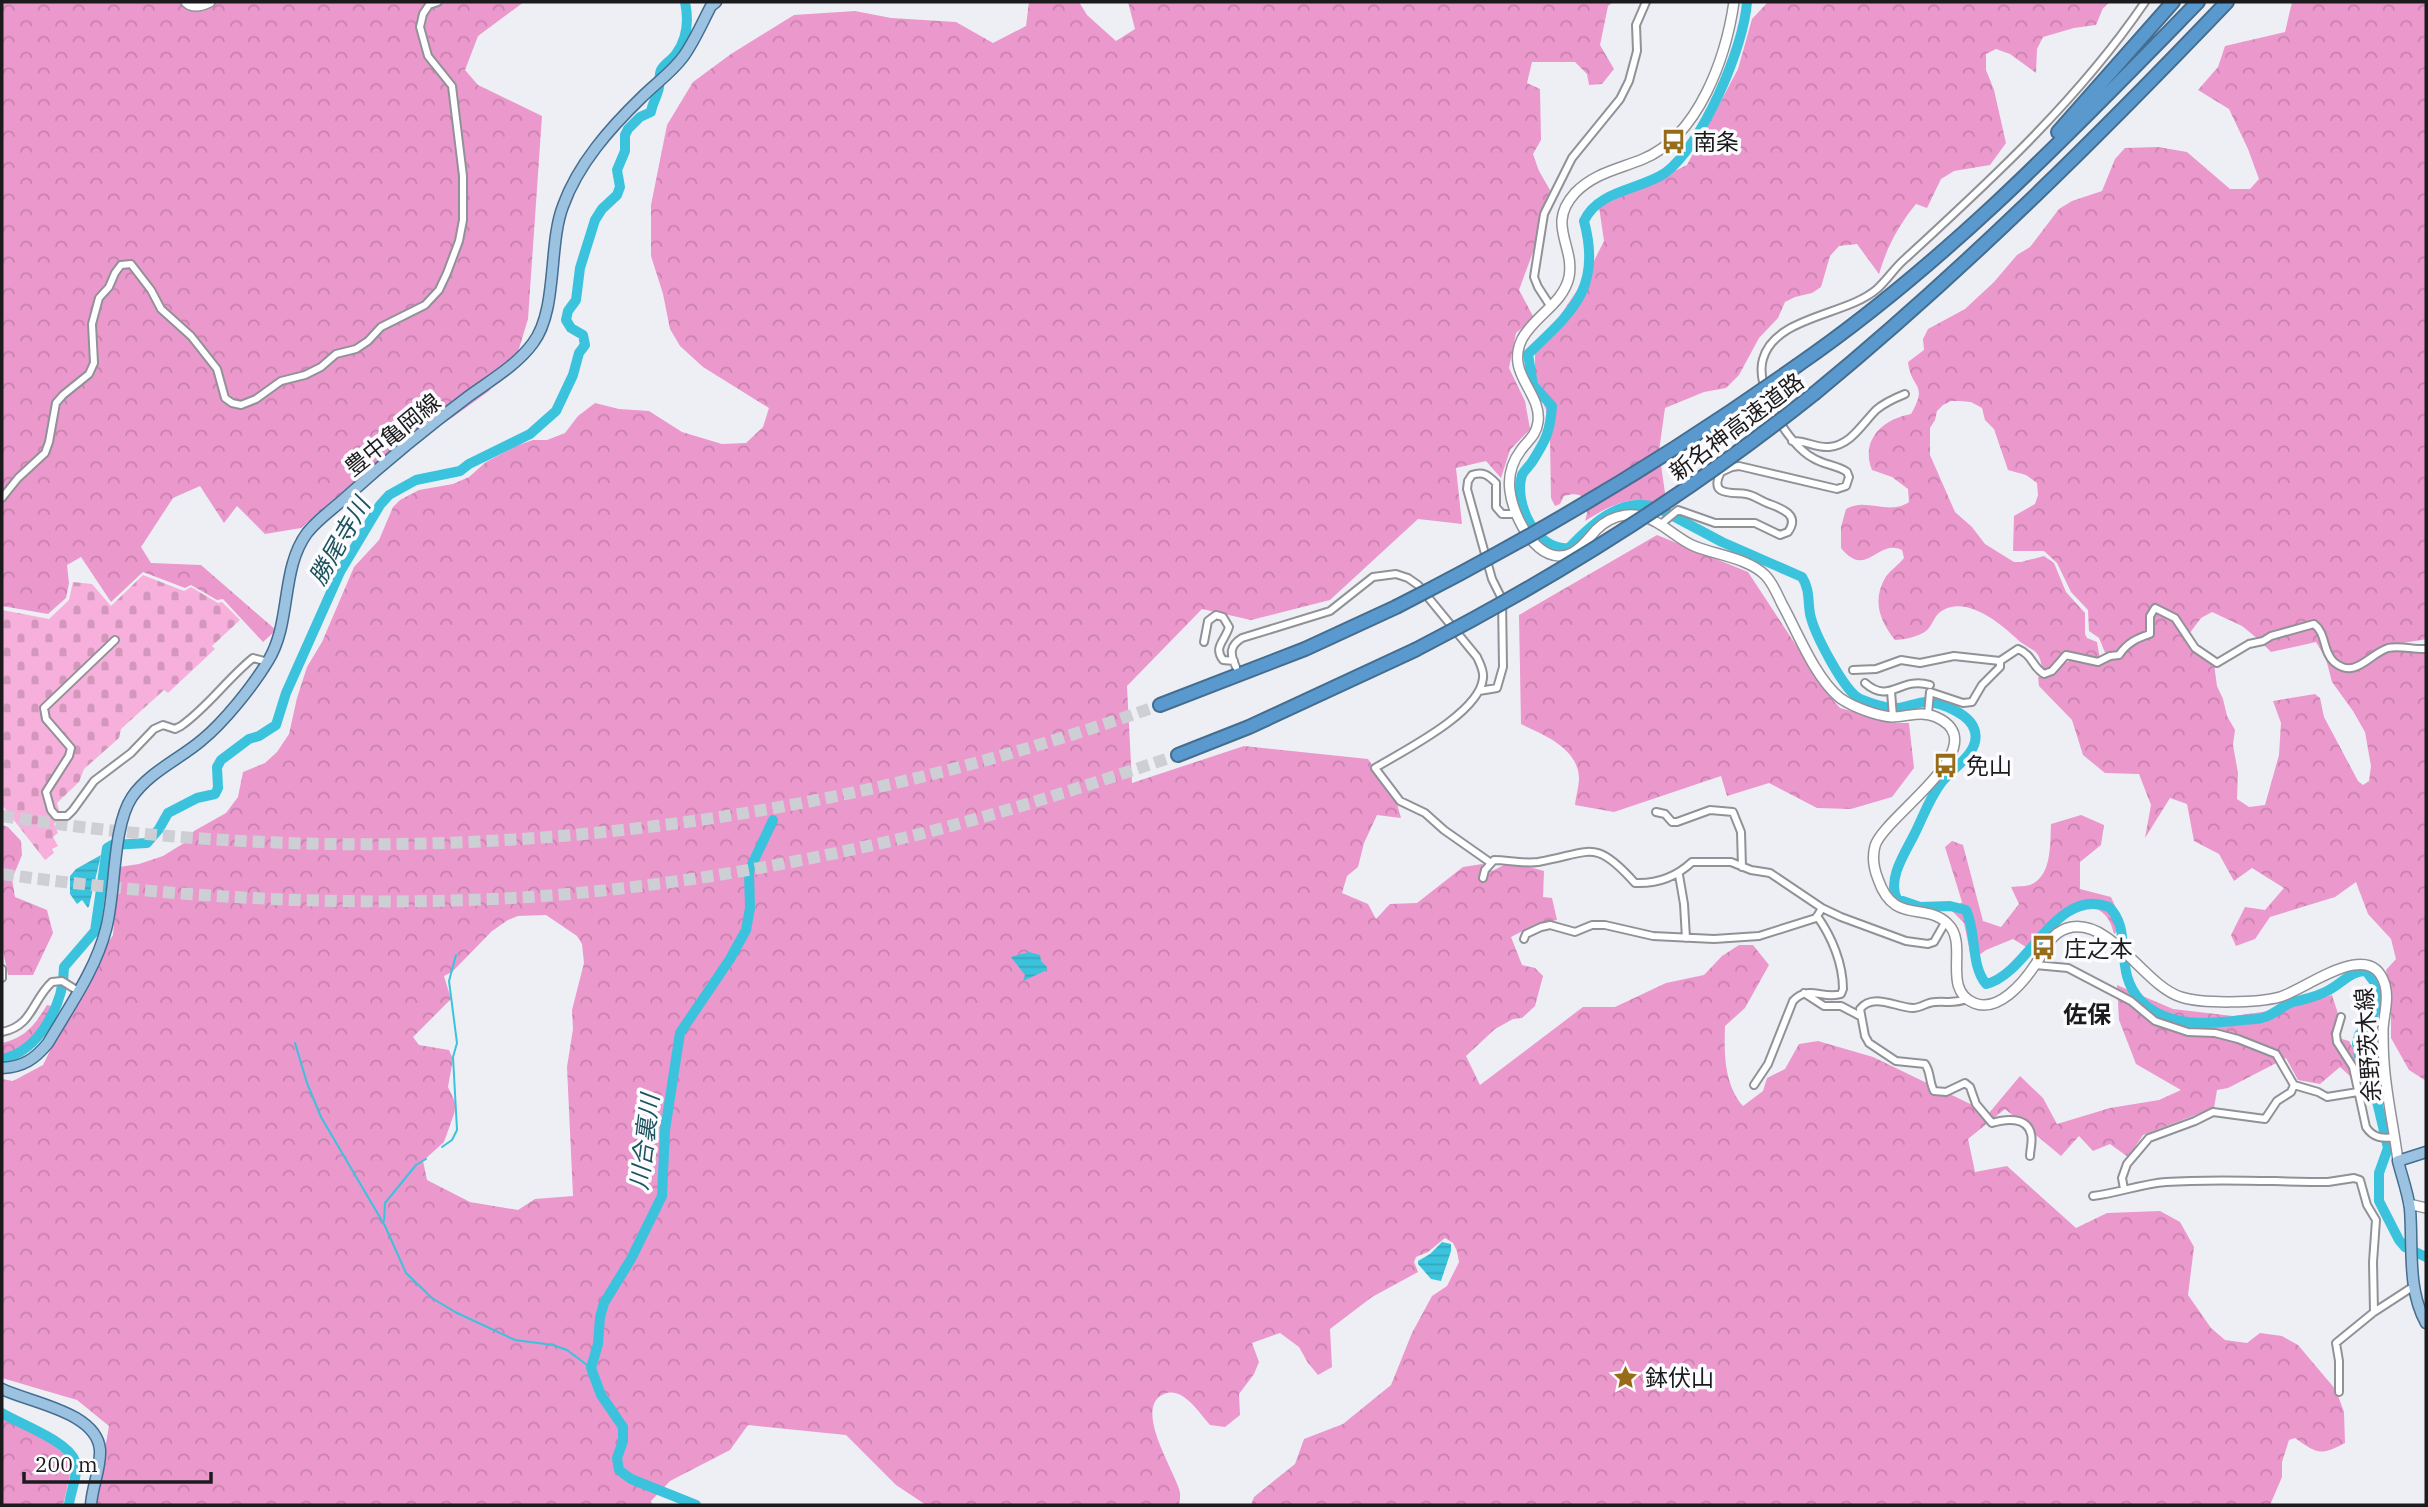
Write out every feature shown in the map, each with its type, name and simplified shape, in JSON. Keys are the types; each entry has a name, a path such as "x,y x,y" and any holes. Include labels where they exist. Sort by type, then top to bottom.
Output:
{"highway":[{"path":"2118,65 2162,2"},
{"path":"1914,278 2043,149 2174,2"},
{"name":"新名神高速道路","path":"1160,705 1306,649 1470,570 1554,523 1739,407 1840,336 1914,278 2062,140 2197,2"},
{"name":"新名神高速道路","path":"1178,755 1249,727 1415,650 1539,584 1728,461 1886,335 2016,215 2227,4"}],"main road":[{"path":"186,2 202,6 209,2"},
{"name":"豊中亀岡線","path":"2,1068 28,1063 40,1053 48,1043 73,987 96,958 106,931 125,814 133,796 147,781 218,726 268,662 282,628 293,564 308,531 424,430 518,360 533,344 541,331 562,208 573,183 605,136 682,58 711,6 716,2"},
{"path":"1734,2 1730,27 1715,71 1682,131 1660,150 1591,179 1570,198 1563,211 1560,225 1569,261 1565,288 1523,337 1519,348 1520,372 1537,405 1539,418 1532,439 1522,448 1512,467 1509,481 1515,514 1533,541 1548,553 1562,556 1576,551 1602,524 1619,516 1642,515 1662,523 1690,544 1761,572 1770,581 1819,672 1835,693 1848,703 1893,715 1928,714 1950,728 1954,741 1953,751 1946,765 1882,832 1875,845 1873,859 1878,881 1890,901 1905,910 1932,915 1946,921 1953,929 1956,937 1958,986 1967,999"},
{"name":"余野茨木線","path":"1967,999 1981,1006 1998,1003 2035,965 2053,935 2068,928 2080,927 2094,932 2128,954 2164,990 2187,999 2211,1002 2282,996 2351,964 2372,967 2380,974 2387,989 2383,1030 2384,1065 2398,1161"},
{"path":"2426,1152 2398,1161 2409,1204 2414,1286 2418,1307 2426,1323"},
{"path":"2409,1204 2426,1208"},
{"path":"2,1389 78,1418 92,1429 98,1440 100,1454 91,1505"}],"street":[{"path":"2,498 18,478 45,453 56,403 89,374 94,363 92,324 96,308 99,298 109,287 121,265 131,264 143,277 161,310 191,336 217,369 225,398 241,405 256,399 281,381 305,375 321,367 336,354 356,349 381,327 425,305 439,290 459,241 463,220 463,187 452,86 428,56 420,27 423,14 429,5 438,2"},
{"path":"1551,307 1534,276 1544,214 1572,158 1619,99 1629,82 1637,51 1636,25 1646,2"},
{"path":"1662,523 1675,511 1683,510 1715,523 1755,523 1780,535 1788,532 1793,523 1784,509 1750,495 1728,494 1720,489 1718,483 1721,472 1732,467 1739,466 1837,489 1846,486 1849,477 1847,472 1812,458 1792,441 1773,407 1762,377 1763,355 1775,338 1790,328 1859,300 1876,290 1896,267 1970,199 2045,124 2106,56 2145,2"},
{"path":"1792,441 1832,447 1854,435 1884,404 1905,394"},
{"path":"1479,691 1497,688 1500,682 1503,667 1502,599 1492,579 1467,489 1472,475 1485,473 1490,477 1496,483 1496,507 1502,514 1515,514"},
{"path":"1204,642 1208,621 1216,615 1223,617 1229,627 1218,648 1218,654 1223,660 1235,664 1231,649 1234,642 1319,616 1341,604 1373,577 1396,574 1418,585 1477,657 1483,669 1483,680 1479,691 1450,722 1375,768 1401,801 1425,813 1491,863"},
{"path":"1853,670 1876,669 1901,660 1920,663 1954,656 2000,661 2018,649 2027,653 2044,674 2052,671 2066,655 2098,662 2119,655 2124,646 2149,635 2150,616 2155,608 2175,618 2195,648 2217,663 2249,644 2314,624 2322,634 2329,655 2345,668 2361,665 2388,648 2426,649"},
{"path":"115,640 44,708 46,719 71,748 69,756 46,792 51,810 56,816 67,816 93,780 123,760 154,729 163,725 175,729 181,726 200,711 238,670 253,658 268,662"},
{"path":"1865,683 1871,689 1882,692 1918,681 1964,704 1972,702 1982,685 2000,667 2000,661"},
{"path":"1928,714 1930,686"},
{"path":"1891,691 1893,715"},
{"path":"1656,812 1665,814 1672,822 1710,810 1733,812 1741,832 1742,867"},
{"path":"1483,878 1494,860 1536,862 1576,852 1598,852 1615,860 1635,883 1679,875 1692,862 1731,862 1770,873 1822,908 1906,941 1928,944 1934,942 1946,921"},
{"path":"1679,875 1686,938"},
{"path":"1524,939 1527,934 1541,926 1550,925 1575,932 1592,925 1605,925 1653,936 1686,938 1759,936 1817,916 1822,908"},
{"path":"1754,1086 1768,1064 1793,1001 1812,991 1836,996 1843,989 1838,957 1825,927 1817,916"},
{"path":"2035,965 2068,968 2131,1001 2155,1021 2188,1032 2238,1039 2276,1055 2294,1085 2328,1097 2358,1092"},
{"path":"2,969 2,978"},
{"path":"2,1032 27,1020 47,986 56,980 73,987"},
{"path":"1804,993 1824,1006 1841,1006 1860,1016"},
{"path":"1967,999 1950,1004 1935,1002 1916,1008 1868,1002 1860,1009 1865,1036 1870,1043 1896,1061 1925,1064 1929,1069 1930,1083 1934,1091 1946,1092 1965,1083 1970,1087 1976,1104 1992,1123 2008,1119 2019,1121 2029,1129 2032,1138 2030,1156"},
{"path":"2341,1017 2336,1034 2337,1042 2353,1067 2369,1132 2380,1138 2395,1137"},
{"path":"2124,1189 2122,1178 2127,1164 2149,1138 2213,1112 2265,1119 2277,1101 2291,1092 2294,1085"},
{"path":"2122,1159 2136,1153"},
{"path":"2093,1196 2115,1194 2124,1189 2165,1182 2360,1180 2367,1205 2376,1220 2374,1312"},
{"path":"2339,1392 2336,1343 2374,1312 2414,1286"}],"green space":[{"path":"2,2 524,2 478,36 465,70 478,85 542,116 528,319 518,352 489,391 362,475 301,528 265,534 237,506 224,523 200,486 173,498 141,547 151,563 201,565 276,630 263,642 223,599 217,600 191,585 185,588 143,572 111,602 81,557 67,565 69,583 66,598 48,614 2,606"},
{"path":"1029,2 1079,2 1087,15 1116,41 1135,29 1128,2 1613,2 1608,6 1600,45 1614,69 1602,84 1589,85 1587,74 1575,62 1532,62 1527,83 1540,89 1541,140 1533,154 1550,190 1536,244 1519,290 1534,318 1516,333 1509,368 1525,401 1530,429 1510,450 1501,478 1486,461 1456,468 1462,524 1418,519 1330,600 1251,620 1202,609 1127,686 1132,783 1244,746 1368,759 1396,800 1401,818 1377,815 1364,843 1358,867 1347,876 1342,893 1368,904 1376,919 1390,904 1417,903 1463,867 1482,864 1492,871 1510,862 1544,871 1543,897 1552,898 1557,920 1536,924 1511,937 1522,965 1535,968 1543,976 1535,1006 1522,1018 1513,1019 1495,1029 1466,1056 1480,1085 1583,1007 1615,1007 1666,983 1704,975 1722,956 1739,945 1753,945 1769,965 1745,1008 1725,1026 1725,1057 1729,1078 1743,1106 1763,1091 1767,1078 1785,1069 1799,1044 1818,1041 1873,1057 1989,1113 2020,1076 2043,1098 2057,1124 2110,1108 2159,1100 2181,1090 2136,1064 2119,1020 2117,985 2173,1009 2233,1016 2284,1009 2332,995 2339,1017 2335,1037 2349,1041 2372,1083 2351,1077 2340,1067 2320,1084 2298,1080 2286,1058 2228,1088 2217,1090 2214,1108 2143,1135 2128,1157 2110,1144 2093,1151 2079,1136 2061,1156 2005,1109 1968,1139 1975,1172 2007,1166 2076,1228 2107,1213 2160,1211 2180,1222 2194,1247 2188,1295 2211,1328 2225,1340 2247,1343 2260,1333 2282,1336 2298,1345 2336,1390 2344,1412 2345,1443 2330,1450 2319,1451 2295,1438 2289,1440 2282,1462 2282,1477 2270,1505 1251,1505 1254,1497 1295,1464 1304,1439 1343,1424 1391,1385 1412,1333 1432,1296 1447,1286 1459,1262 1453,1243 1445,1238 1428,1252 1416,1257 1414,1262 1418,1272 1372,1297 1330,1329 1332,1367 1318,1375 1299,1347 1280,1333 1252,1343 1259,1362 1254,1374 1239,1394 1240,1415 1225,1427 1210,1425 1190,1402 1178,1394 1164,1394 1155,1401 1152,1411 1154,1424 1180,1491 1179,1505 926,1505 896,1485 846,1435 748,1425 730,1450 670,1481 651,1501 652,1505 95,1505 109,1426 77,1400 2,1378 2,1079 13,1081 43,1065 113,935 119,867 163,856 184,843 194,831 226,813 238,797 243,772 265,763 277,752 289,734 307,667 322,642 354,567 379,540 393,507 400,500 419,490 453,484 469,477 486,462 516,446 533,440 547,440 565,433 578,416 595,403 619,409 649,411 682,432 722,444 746,443 763,427 769,408 703,367 680,346 670,329 651,256 651,205 667,125 693,82 731,54 794,15 855,11 891,18 956,22 993,43 1026,26","holes":["546,915 577,936 582,944 584,963 572,1010 573,1029 567,1067 573,1196 535,1199 518,1210 470,1202 427,1180 423,1161 444,1142 454,1114 456,1104 448,1087 453,1059 449,1050 419,1045 413,1037 451,999 444,976 452,972 492,931 508,920 518,916"]},
{"path":"1768,2 2110,2 2103,8 2096,25 2043,37 2037,49 2036,73 2010,54 1996,49 1986,54 1986,70 1994,90 2006,143 1990,165 1954,171 1941,179 1927,208 1916,204 1904,220 1889,246 1879,274 1857,244 1839,246 1830,256 1821,287 1785,302 1778,318 1759,338 1739,375 1726,388 1704,392 1665,408 1659,451 1667,507 1665,511 1652,503 1633,500 1600,512 1585,521 1587,503 1581,496 1564,496 1560,504 1555,506 1551,498 1550,441 1546,410 1535,382 1535,353 1586,277 1604,241 1599,207 1687,165 1738,69 1752,19"},
{"path":"2292,2 2426,2 2426,639 2393,645 2354,664 2347,664 2340,662 2330,653 2317,623 2258,639 2242,626 2212,612 2201,618 2189,634 2182,627 2180,619 2157,606 2152,607 2148,633 2131,640 2117,653 2106,655 2099,638 2089,631 2088,610 2071,592 2057,563 2044,551 2013,551 2014,516 2035,504 2038,495 2037,483 2026,475 2008,470 1994,429 1985,420 1982,408 1971,402 1951,401 1937,411 1930,428 1930,455 1955,512 1972,527 1985,544 2014,562 2044,556 2054,563 2066,592 2085,613 2085,634 2087,638 2097,642 2100,659 2098,661 2067,651 2044,671 2036,653 2000,625 1980,612 1959,606 1939,613 1923,633 1895,640 1885,626 1878,603 1881,586 1887,575 1904,558 1902,550 1886,549 1865,560 1850,557 1841,548 1841,527 1846,509 1854,506 1894,507 1909,502 1908,489 1892,477 1872,470 1869,449 1876,433 1883,426 1911,414 1916,404 1919,391 1908,362 1924,350 1923,339 1928,329 1965,309 1994,282 2017,255 2030,247 2059,209 2072,201 2102,191 2115,159 2125,148 2158,147 2187,152 2230,189 2250,189 2259,179 2229,109 2198,90 2218,67 2225,46 2285,32"},
{"path":"1657,535 1748,572 1840,708 1897,723 1909,723 1914,768 1892,797 1851,809 1817,808 1769,783 1727,796 1721,776 1614,812 1575,805 1579,778 1573,758 1558,744 1521,724 1519,615"},
{"path":"143,575 184,591 191,587 218,603 222,602 240,620 212,646 215,649 168,693 164,690 121,729 119,738 84,769 79,782 57,803 61,817 54,824 58,833 53,837 58,846 52,849 54,853 45,860 2,805 2,610 49,619 69,600 73,582 92,584 111,606"},
{"path":"2154,611 2175,620 2179,629 2214,664 2217,686 2227,716 2235,730 2233,745 2238,773 2237,799 2249,807 2265,805 2279,755 2281,723 2273,701 2315,694 2320,698 2324,717 2358,781 2363,785 2369,781 2371,766 2365,732 2332,682 2326,659 2316,642 2271,652 2263,644 2273,638 2313,627 2330,659 2342,670 2362,667 2388,650 2426,651 2426,1081 2409,1070 2391,1038 2391,997 2386,970 2396,959 2391,939 2368,914 2356,882 2335,897 2270,917 2255,939 2236,946 2231,935 2245,907 2265,910 2284,888 2252,868 2234,881 2219,854 2194,841 2187,804 2170,798 2145,838 2151,805 2139,774 2105,773 2083,755 2072,720 2039,686 2038,677 2052,673 2069,661 2080,660 2098,664 2150,636"},
{"path":"2081,815 2104,825 2101,845 2080,862 2080,889 2111,897 2124,926 2114,934 2110,921 2104,914 2084,902 2052,925 2031,950 2013,939 1978,956 1970,952 1964,923 1952,911 1962,902 1945,847 1952,841 1963,845 1983,921 2001,927 2019,904 2011,887 2032,884 2044,872 2049,856 2051,824"},
{"path":"2,825 8,827 21,841 22,855 12,879 15,897 47,910 53,933 33,975 8,975 2,946"},
{"path":"47,1005 52,1006 33,1036 11,1052 2,1055 2,1043 29,1030"},
{"path":"2,1417 48,1441 67,1456 70,1476 63,1505 2,1505"}],"water":[{"path":"101,855 88,908 82,900 77,904 70,894 70,876 76,869"},
{"path":"1029,952 1040,955 1047,970 1023,981 1025,975 1011,957"},
{"path":"1442,1242 1451,1244 1451,1251 1441,1281 1431,1279 1418,1261"}],"waterway":[{"name":"勝尾寺川","path":"2,1059 28,1046 47,1024 60,995 64,967 95,931 107,848 112,845 147,843 168,813 197,798 215,794 218,788 217,767 221,760 249,739 276,725 286,693 340,572 380,505 389,495 416,480 460,471 530,434 556,411 573,375 579,353 585,345 583,335 571,328 566,320 568,311 576,300 580,268 595,220 617,195 620,187 617,170 625,151 625,135 640,117 651,112 659,88 661,70 683,42 687,23 685,2"},
{"path":"1747,2 1738,44 1729,69 1719,94 1693,141 1665,173 1609,197 1590,211 1584,221 1589,244 1589,264 1580,296 1570,311 1528,354 1533,385 1552,406 1544,441 1522,475 1521,499 1530,524 1547,542 1557,547 1569,548 1598,521 1620,509 1632,505 1658,508 1722,542 1802,577 1807,587 1811,618 1819,637 1846,686 1860,699 1879,706 1896,708 1922,702 1934,703 1948,707 1968,720 1975,732 1973,747 1933,795 1898,866 1894,891 1897,899 1920,907 1950,906 1966,910 1972,928 1978,967 1986,984 2001,977 2015,965 2057,920 2073,909 2090,904 2109,907 2116,917 2127,977 2132,989 2151,1010 2176,1020 2203,1023 2262,1018 2289,1003 2311,998 2351,975 2366,971 2378,987 2378,1001 2372,1019 2359,1035 2357,1044 2359,1056 2371,1076 2388,1148 2379,1173 2379,1201 2399,1240 2405,1247 2426,1257"},
{"name":"川合裏川","path":"696,1505 631,1479 619,1470 617,1458 623,1441 623,1427 601,1395 591,1368 598,1344 604,1303 631,1259 662,1196 665,1130 680,1033 730,959 746,930 750,908 749,871 773,820"},
{"path":"442,1147 452,1140 457,1130 453,1057 457,1043 449,981 456,955"},
{"path":"295,1043 321,1117 385,1226 406,1273 432,1298 455,1312 515,1340 553,1345 567,1350 591,1368"},
{"path":"384,1221 385,1203 416,1165 426,1159"},
{"name":"勝尾寺川","path":"2,1413 54,1440 71,1454 76,1472 69,1505"}],"tunnel":[{"path":"2,816 149,834 295,843 442,843 587,834 732,815 876,787 1019,751 1160,705"},
{"path":"2,874 133,889 265,899 463,900 578,893 726,874 920,834 1017,807 1178,755"}],"place":[{"name":"南条","path":"1673,141"},
{"name":"免山","path":"1946,765"},
{"name":"庄之本","path":"2044,948"},
{"name":"鉢伏山","path":"1625,1377"}],"district":[{"name":"佐保","path":"2087,1014"}]}
